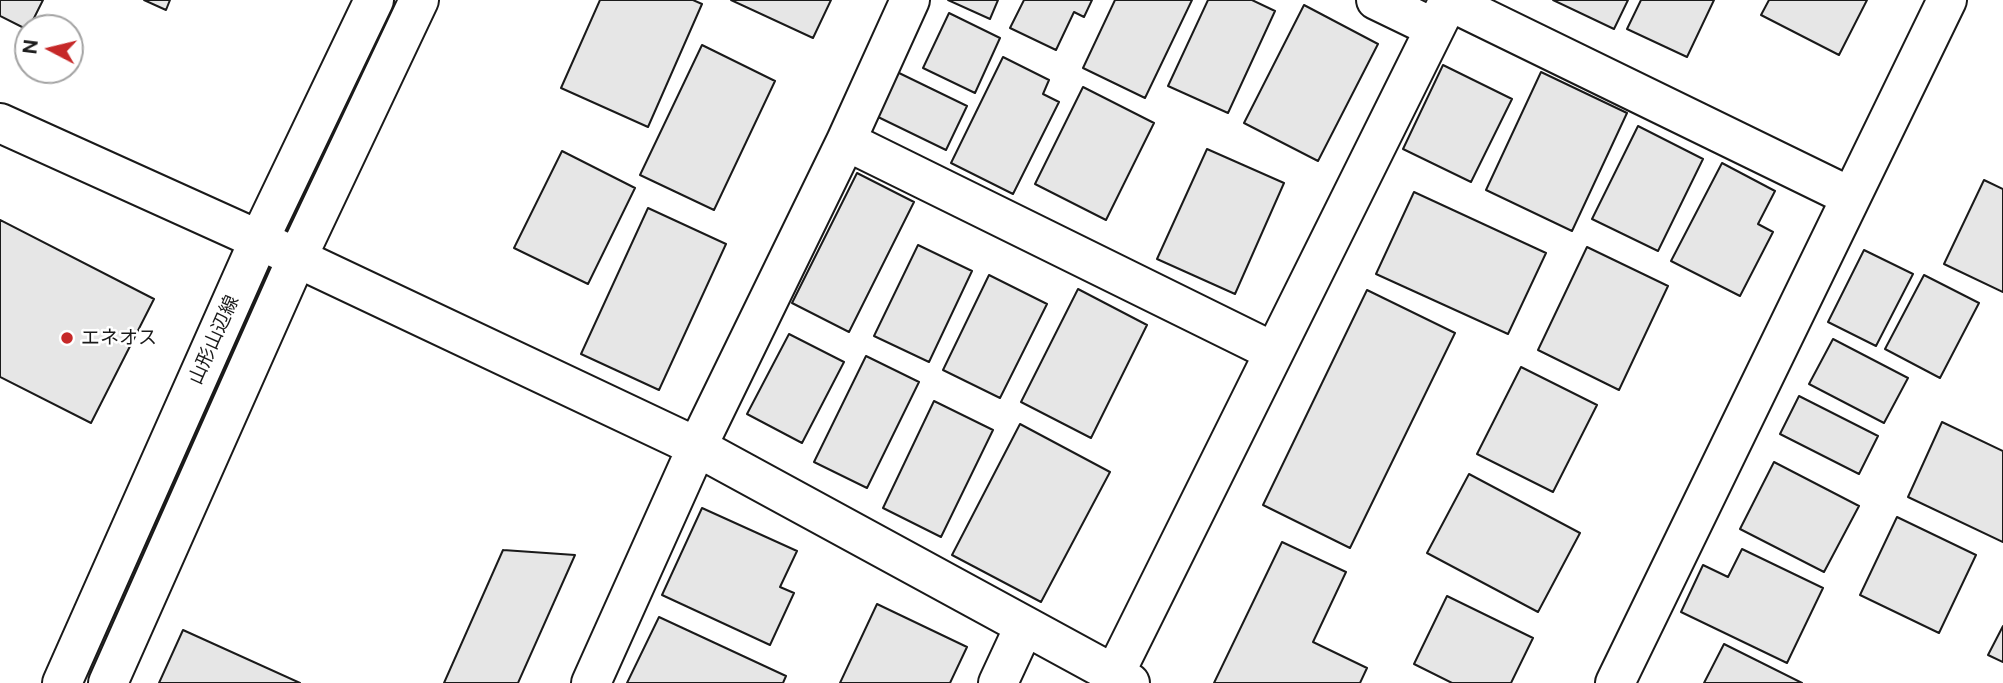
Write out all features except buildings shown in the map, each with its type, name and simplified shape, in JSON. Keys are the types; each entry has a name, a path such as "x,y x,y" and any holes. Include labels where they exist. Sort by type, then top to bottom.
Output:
{"main road":[{"name":"山形山辺線","path":"62,683 259,240 374,0"},
{"path":"108,683 296,260 419,0"},
{"path":"591,683 698,447 846,141 910,0"},
{"path":"1377,0 1444,10 1851,197"},
{"path":"1615,683 1947,0"},
{"path":"0,123 259,240 296,260 698,447 1122,679 1272,351 1444,10"},
{"path":"846,141 1272,351"},
{"path":"998,683 1024,627"}],"place":[{"name":"エネオス","path":"67,338"}]}
